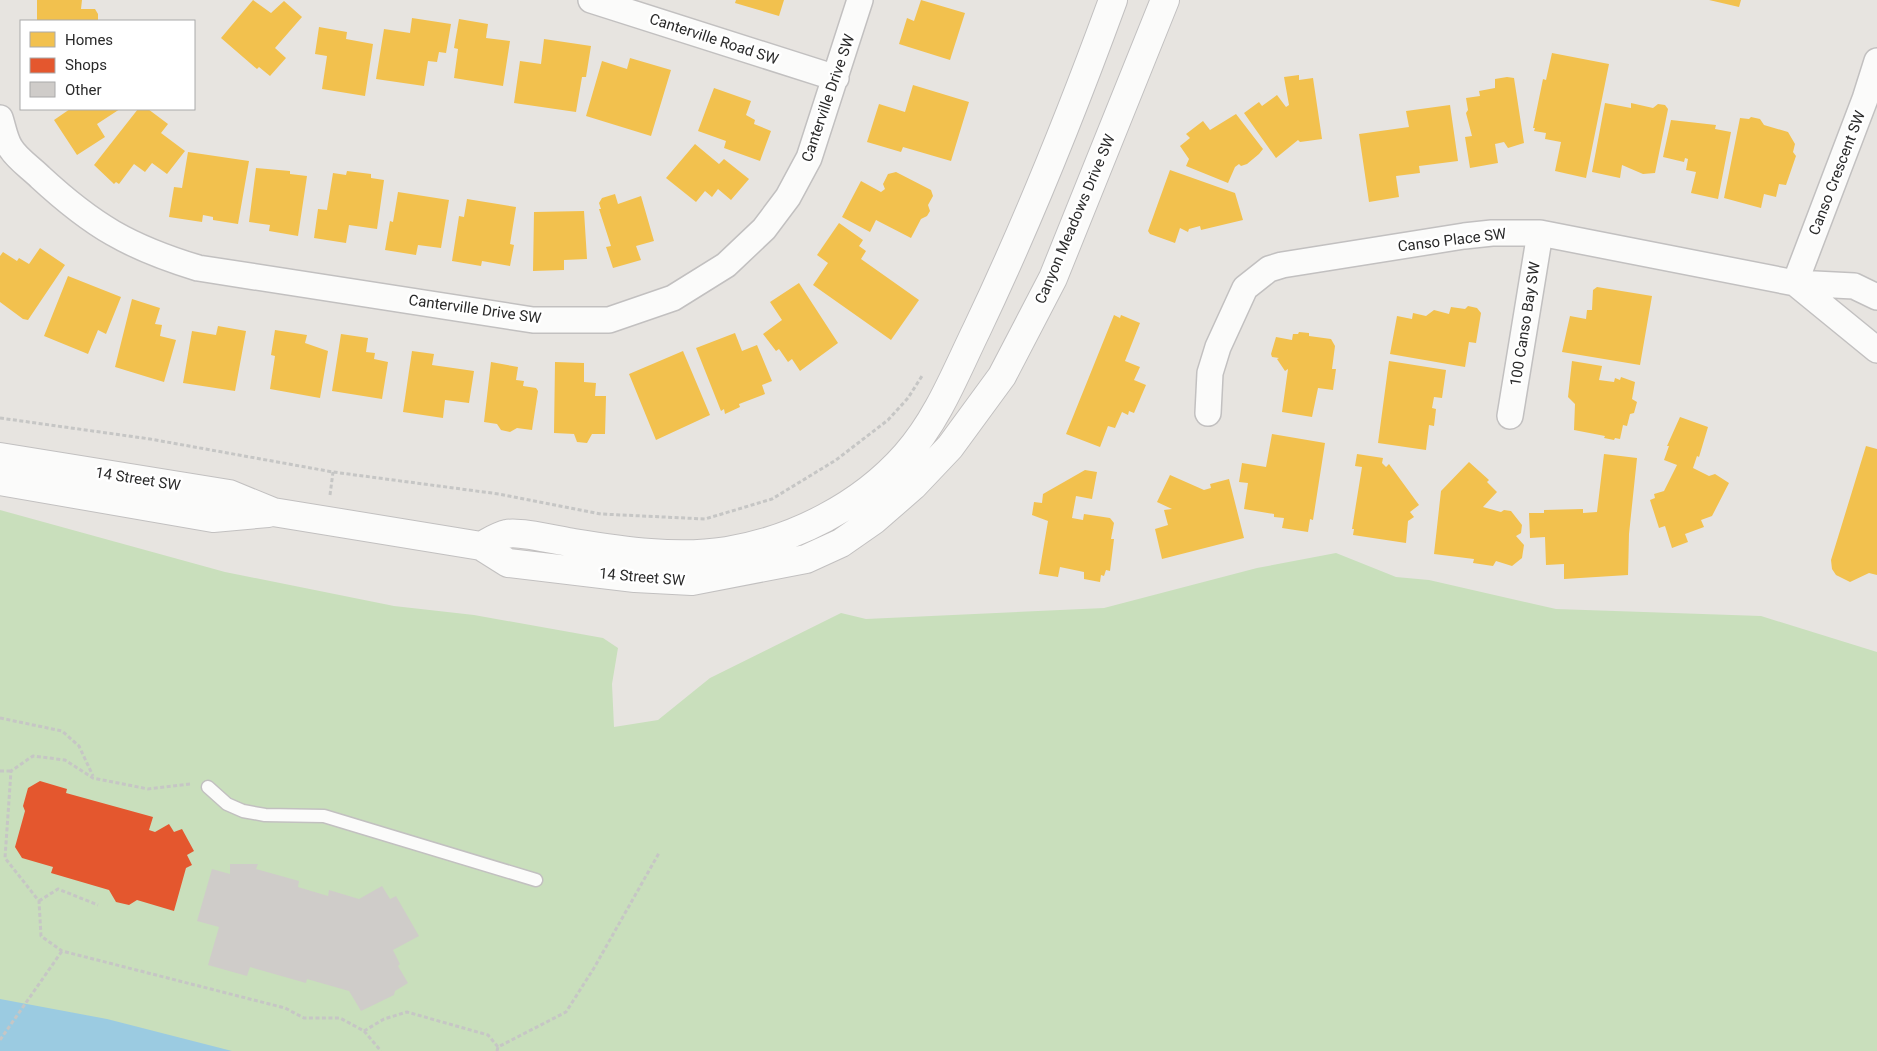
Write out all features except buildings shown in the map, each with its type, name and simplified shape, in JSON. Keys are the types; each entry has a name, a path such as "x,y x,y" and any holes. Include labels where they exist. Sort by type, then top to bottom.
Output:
{"main road":[{"name":"14 Street SW","path":"481,546 508,533 623,550 698,554 726,551 754,545 800,531 834,512 873,486 907,455 939,407 1011,257 1076,101 1113,0"},
{"name":"Canyon Meadows Drive SW","path":"806,559 840,543 868,525 913,486 950,447 1002,376 1054,278 1165,0"},
{"name":"14 Street SW","path":"0,457 229,494 272,512 481,546 508,563 634,578 692,581 806,559"},
{"name":"14 Street SW","path":"0,481 213,518 272,512"}],"street":[{"name":"Canterville Road SW","path":"591,0 836,78"},
{"name":"Canterville Drive SW","path":"0,118 10,148 52,188 92,221 124,241 158,256 198,268 533,320 609,320 673,298 726,265 764,229 788,197 809,158 860,0"},
{"name":"Canso Crescent SW","path":"1796,284 1877,61"},
{"name":"Canso Place SW","path":"1208,413 1210,373 1222,339 1245,288 1269,269 1282,265 1464,236 1492,233 1540,233 1796,284 1854,286 1877,297"},
{"name":"100 Canso Bay SW","path":"1510,416 1540,233"},
{"name":"Canso Place SW","path":"1796,284 1877,350"}],"lane":[{"path":"208,786 227,804 243,811 266,815 324,816 536,880"}],"path":[{"path":"0,418 150,439 332,472 499,494 602,514 705,519 772,499 836,460 888,420 908,398 922,376"},
{"path":"330,495 332,472"},
{"path":"0,718 62,731 79,746 94,778"},
{"path":"0,771 11,772 33,756 65,760 94,778 148,789 188,784 208,786"},
{"path":"11,772 5,858 39,900 41,936 62,951 285,1008 304,1018 340,1018 364,1031 381,1051"},
{"path":"364,1031 384,1019 408,1012 488,1034 498,1049 566,1012 594,968 659,853"},
{"path":"39,900 58,889 98,905"},
{"path":"0,1040 62,951"}],"green space":[{"path":"0,510 225,572 394,606 474,615 603,638 618,648 612,684 614,727 658,720 710,678 841,613 866,619 1104,608 1257,568 1336,553 1396,577 1429,580 1556,609 1761,616 1877,652 1877,1051 0,1051"}],"water":[{"path":"0,999 107,1019 232,1051 0,1051"}]}
